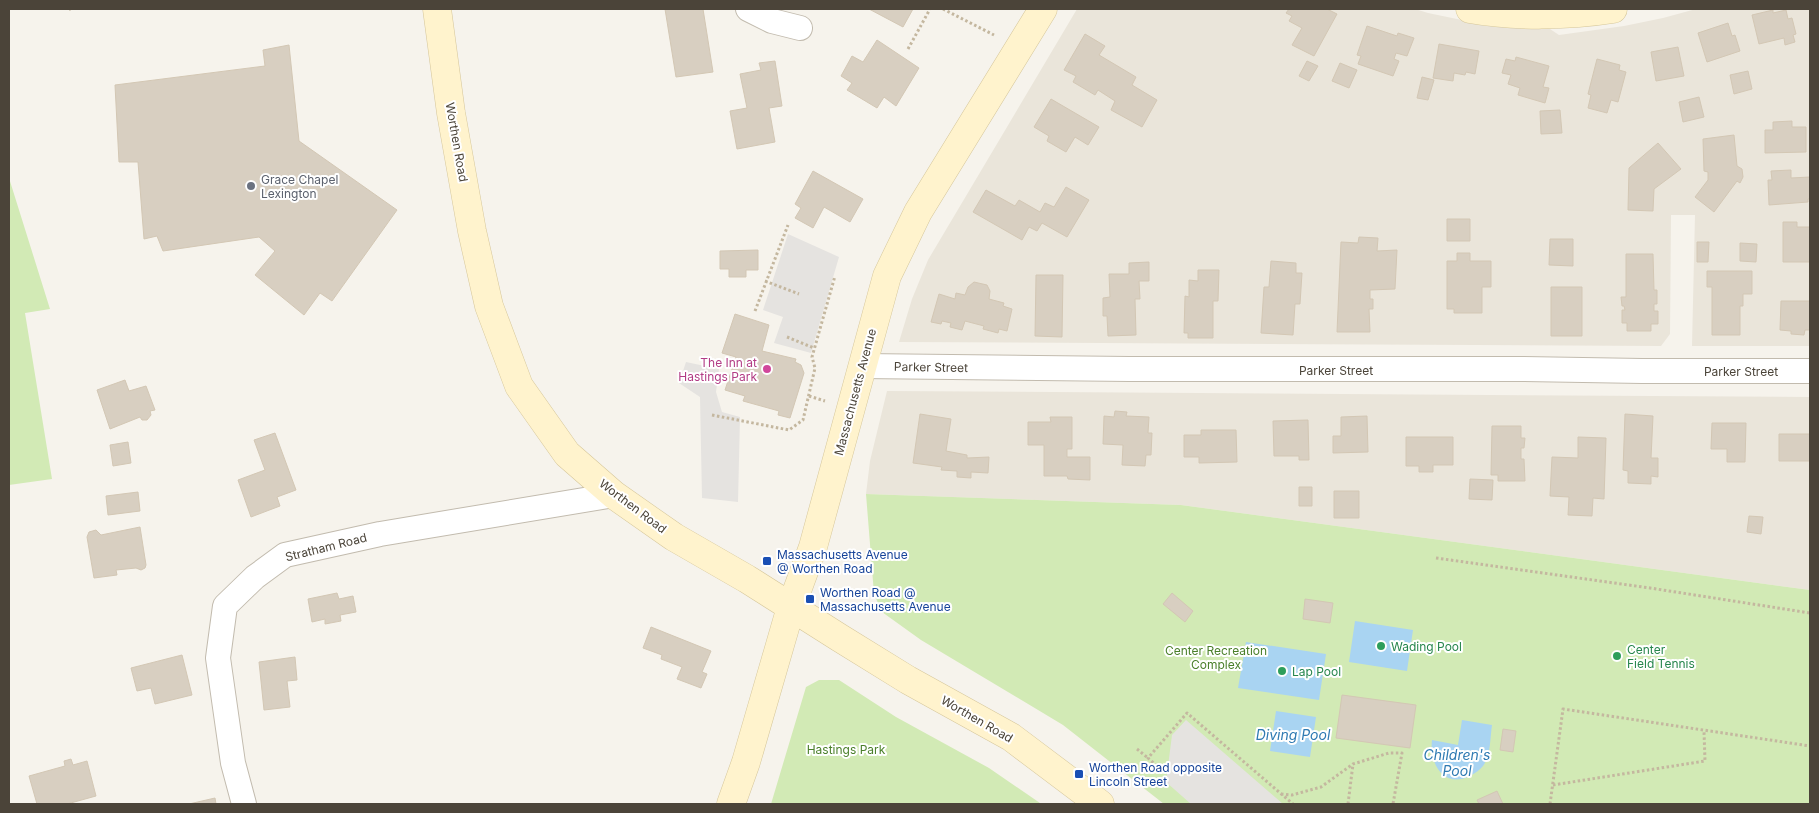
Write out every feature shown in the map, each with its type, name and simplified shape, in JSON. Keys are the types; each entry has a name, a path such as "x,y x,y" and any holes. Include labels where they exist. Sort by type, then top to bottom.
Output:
{"main road":[{"name":"Worthen Road","path":"437,9 453,122 472,231 489,306 519,386 567,454 614,495 674,537 747,578 908,680 1011,737 1092,802"},
{"name":"Massachusetts Avenue","path":"731,804 746,762 791,607 813,547 887,276 918,212 1043,9"},
{"path":"1470,9 1561,14 1613,9"}],"street":[{"path":"748,9 772,21 800,28"},
{"name":"Parker Street","path":"862,366 1139,369 1810,371"},
{"name":"Stratham Road","path":"244,804 232,763 218,658 225,606 255,577 285,555 380,534 614,495"}],"path":[{"path":"908,49 930,9"},
{"path":"943,9 994,35"},
{"path":"755,311 788,225"},
{"path":"712,415 788,430 803,420 815,368 812,356 835,276"},
{"path":"765,282 799,294"},
{"path":"787,337 814,348"},
{"path":"809,396 826,401"},
{"path":"1436,558 1660,589 1810,613"},
{"path":"1550,804 1563,709 1810,746"},
{"path":"1148,758 1186,713 1293,804"},
{"path":"1553,785 1706,761 1704,730"},
{"path":"1137,749 1157,766"},
{"path":"1282,794 1292,796 1321,787 1353,764 1390,753 1402,753 1393,804"},
{"path":"1348,804 1353,764"}],"shaded area":[{"path":"1077,9 1415,9 1486,25 1544,25 1559,35 1624,26 1696,9 1810,9 1810,346 1692,346 1695,215 1671,215 1670,334 1661,346 899,342 912,299 928,260"},
{"path":"788,234 839,257 811,353 774,343 783,317 763,310"},
{"path":"686,362 719,369 716,392 722,412 740,417 738,502 702,498 700,397 679,383"},
{"path":"887,391 1810,397 1810,590 1181,505 866,494 870,461"},
{"path":"1186,720 1283,804 1191,804 1166,782 1172,735"}],"green space":[{"path":"9,178 50,309 25,313 52,479 9,485"},
{"name":"Center Recreation Complex","path":"866,494 1181,505 1810,590 1810,804 1164,804 1063,725 921,640 882,612 874,594"},
{"name":"Hastings Park","path":"819,680 839,680 896,717 989,768 1040,803 771,804 806,687"}],"water":[{"name":"Wading Pool","path":"1355,621 1413,630 1407,671 1349,662"},
{"name":"Lap Pool","path":"1246,642 1326,654 1319,700 1238,688"},
{"name":"Diving Pool","path":"1276,711 1316,717 1310,757 1270,751"},
{"name":"Children's Pool","path":"1462,720 1492,725 1490,746 1486,762 1480,769 1470,776 1453,779 1446,777 1436,765 1433,758 1432,740 1458,745"}],"building":[{"path":"665,9 703,9 713,72 676,77"},
{"path":"869,9 913,9 903,27"},
{"path":"1289,9 1327,9 1337,14 1314,56 1292,45 1302,28 1289,21 1292,16 1286,13"},
{"path":"1773,10 1773,13 1786,10 1788,19 1792,18 1796,34 1793,35 1795,42 1785,45 1784,38 1759,44 1752,15"},
{"path":"1728,23 1732,36 1735,35 1740,51 1707,62 1698,33"},
{"path":"1367,26 1397,36 1398,33 1414,38 1407,56 1396,53 1394,59 1399,61 1393,76 1358,64 1361,56 1357,55"},
{"path":"1085,34 1105,46 1099,55 1136,77 1132,85 1157,100 1142,127 1111,110 1115,101 1098,90 1095,95 1073,82 1076,76 1064,70"},
{"path":"877,40 919,68 896,106 884,97 877,108 847,90 852,83 841,76 852,56 863,62"},
{"path":"1439,44 1479,51 1475,74 1466,72 1465,75 1454,73 1453,81 1433,78"},
{"name":"Grace Chapel Lexington","path":"289,45 299,141 397,210 332,301 320,293 304,315 255,275 275,251 259,237 163,251 157,236 144,239 138,162 119,162 115,85 265,66 263,50"},
{"path":"1678,47 1684,76 1656,81 1651,52"},
{"path":"1516,57 1549,66 1543,87 1549,88 1545,103 1518,95 1520,88 1508,84 1511,75 1502,73 1506,59 1515,61"},
{"path":"1597,59 1620,65 1619,70 1626,72 1618,102 1611,100 1607,113 1588,108 1591,95 1588,94"},
{"path":"775,61 782,106 769,108 775,142 737,149 730,111 747,108 740,74 761,70 759,63"},
{"path":"1307,61 1318,66 1309,81 1299,76"},
{"path":"1340,63 1357,70 1349,88 1332,81"},
{"path":"1748,71 1752,89 1734,94 1730,75"},
{"path":"1422,77 1434,80 1428,100 1417,98"},
{"path":"1699,97 1704,117 1683,122 1679,102"},
{"path":"1051,99 1099,127 1088,145 1075,137 1066,152 1047,141 1049,136 1034,127"},
{"path":"1560,110 1562,133 1541,134 1540,111"},
{"path":"1792,121 1792,127 1806,127 1806,152 1765,153 1765,130 1773,130 1773,122"},
{"path":"1734,135 1737,166 1742,169 1743,177 1740,183 1737,181 1714,212 1695,197 1708,180 1708,172 1704,171 1703,139"},
{"path":"1658,143 1681,169 1654,189 1653,211 1628,210 1629,168"},
{"path":"1791,170 1791,178 1810,177 1810,199 1808,199 1808,202 1769,205 1768,180 1772,180 1771,171"},
{"path":"813,171 863,199 850,222 824,207 813,228 795,218 801,208 795,204"},
{"path":"1066,187 1089,200 1067,237 1042,223 1037,231 1029,227 1022,240 973,212 986,190 1015,206 1019,200 1040,212 1045,203 1054,207"},
{"path":"1447,219 1470,219 1470,241 1447,241"},
{"path":"1783,222 1797,222 1797,227 1810,227 1810,262 1783,262"},
{"path":"1359,237 1378,238 1377,251 1397,250 1395,289 1370,290 1370,299 1373,299 1373,309 1369,309 1370,332 1337,332 1341,242 1358,243"},
{"path":"1550,239 1573,239 1573,266 1549,265"},
{"path":"1697,242 1709,242 1708,262 1697,262"},
{"path":"1740,243 1757,244 1756,262 1740,261"},
{"path":"758,250 758,270 746,270 746,277 729,277 729,269 720,269 720,251"},
{"path":"1457,253 1470,253 1470,261 1491,261 1491,287 1482,287 1482,313 1454,313 1454,309 1447,309 1447,261 1457,261"},
{"path":"1626,254 1653,254 1654,290 1657,290 1657,304 1654,304 1654,311 1658,311 1658,324 1651,324 1651,331 1627,331 1627,323 1622,323 1622,310 1625,310 1624,306 1622,306 1621,297 1626,297"},
{"path":"1271,261 1296,263 1296,273 1302,273 1300,304 1295,304 1293,335 1261,333 1264,287 1269,287"},
{"path":"1149,262 1149,281 1139,281 1140,299 1135,299 1136,335 1108,336 1107,316 1103,316 1103,298 1110,297 1109,274 1129,274 1129,263"},
{"path":"1198,270 1219,270 1218,301 1213,301 1213,338 1188,338 1188,333 1184,333 1185,296 1189,297 1189,280 1198,281"},
{"path":"1707,271 1752,271 1752,294 1743,294 1743,306 1740,306 1740,335 1712,335 1712,287 1707,287"},
{"path":"1036,275 1063,275 1062,337 1035,336"},
{"path":"974,282 987,285 990,291 989,299 1004,303 1003,306 1012,309 1007,331 999,329 998,333 983,329 984,326 965,321 962,330 950,327 951,323 942,321 941,324 931,322 939,294 955,299 956,293 965,295 968,287"},
{"path":"1551,287 1582,287 1582,336 1551,336"},
{"path":"1781,301 1810,301 1810,330 1805,330 1804,335 1791,334 1791,331 1780,330"},
{"name":"The Inn at Hastings Park","path":"735,314 769,325 762,351 796,359 795,362 801,365 804,373 790,418 778,415 779,411 743,401 745,396 725,390 736,357 722,353"},
{"path":"125,380 129,391 146,386 155,410 150,411 151,415 147,420 142,420 140,417 110,429 97,390"},
{"path":"1115,411 1127,412 1126,416 1149,417 1148,433 1152,433 1151,455 1146,455 1145,466 1122,465 1123,445 1103,444 1104,416 1114,417"},
{"path":"920,414 951,419 946,451 967,455 967,458 989,457 988,473 971,472 971,478 957,477 957,471 941,470 942,467 913,463"},
{"path":"1625,414 1653,416 1651,458 1658,458 1658,477 1651,476 1651,484 1628,483 1628,471 1623,470"},
{"path":"1367,416 1368,452 1333,453 1333,436 1341,436 1341,417"},
{"path":"1050,417 1072,417 1072,449 1067,449 1067,457 1090,457 1090,480 1068,479 1067,476 1044,476 1044,445 1028,445 1028,422 1051,422"},
{"path":"1308,420 1309,460 1299,460 1299,456 1274,456 1273,421"},
{"path":"1712,423 1746,423 1745,462 1727,462 1727,449 1711,449"},
{"path":"1492,426 1521,426 1521,438 1525,438 1524,448 1521,448 1521,459 1524,459 1525,481 1498,481 1498,475 1491,475"},
{"path":"1201,430 1236,430 1237,462 1199,463 1199,457 1184,457 1184,435 1201,435"},
{"path":"275,433 296,490 277,497 280,506 251,517 238,480 265,470 254,440"},
{"path":"1779,434 1810,434 1810,461 1779,461"},
{"path":"1406,437 1453,437 1453,465 1433,465 1433,472 1419,472 1419,466 1406,466"},
{"path":"1578,437 1606,438 1604,499 1593,498 1592,516 1568,515 1569,497 1550,496 1552,457 1578,458"},
{"path":"128,442 131,463 113,466 110,445"},
{"path":"1470,479 1493,480 1492,500 1469,499"},
{"path":"1299,487 1312,487 1312,506 1299,506"},
{"path":"1334,491 1359,491 1359,518 1334,518"},
{"path":"138,492 140,511 108,515 106,496"},
{"path":"1749,516 1763,517 1761,534 1747,532"},
{"path":"140,527 145,568 141,570 136,568 116,570 117,575 94,578 87,537 89,532 96,530 101,535"},
{"path":"337,593 339,599 353,596 356,612 340,615 341,621 325,624 325,619 312,622 308,599"},
{"path":"1172,593 1193,611 1185,622 1163,604"},
{"path":"1305,599 1333,603 1330,623 1303,619"},
{"path":"651,627 711,651 702,672 707,674 701,688 677,679 682,667 661,659 662,655 643,648"},
{"path":"182,655 192,695 155,704 151,688 137,691 131,668"},
{"path":"295,657 297,680 287,681 290,707 264,710 259,662"},
{"path":"1342,695 1416,705 1410,748 1336,738"},
{"path":"1503,729 1516,731 1513,752 1500,750"},
{"path":"71,759 73,765 87,761 96,796 67,804 37,804 29,776 65,766 64,761"},
{"path":"1497,791 1503,804 1479,804 1477,800"},
{"path":"215,798 216,804 189,804"}],"place":[{"name":"Grace Chapel Lexington","path":"251,186"},
{"name":"The Inn at Hastings Park","path":"767,369"},
{"name":"Massachusetts Avenue @ Worthen Road","path":"767,561"},
{"name":"Worthen Road @ Massachusetts Avenue","path":"810,599"},
{"name":"Wading Pool","path":"1381,646"},
{"name":"Center Field Tennis","path":"1617,656"},
{"name":"Lap Pool","path":"1282,671"},
{"name":"Worthen Road opposite Lincoln Street","path":"1079,774"}]}
